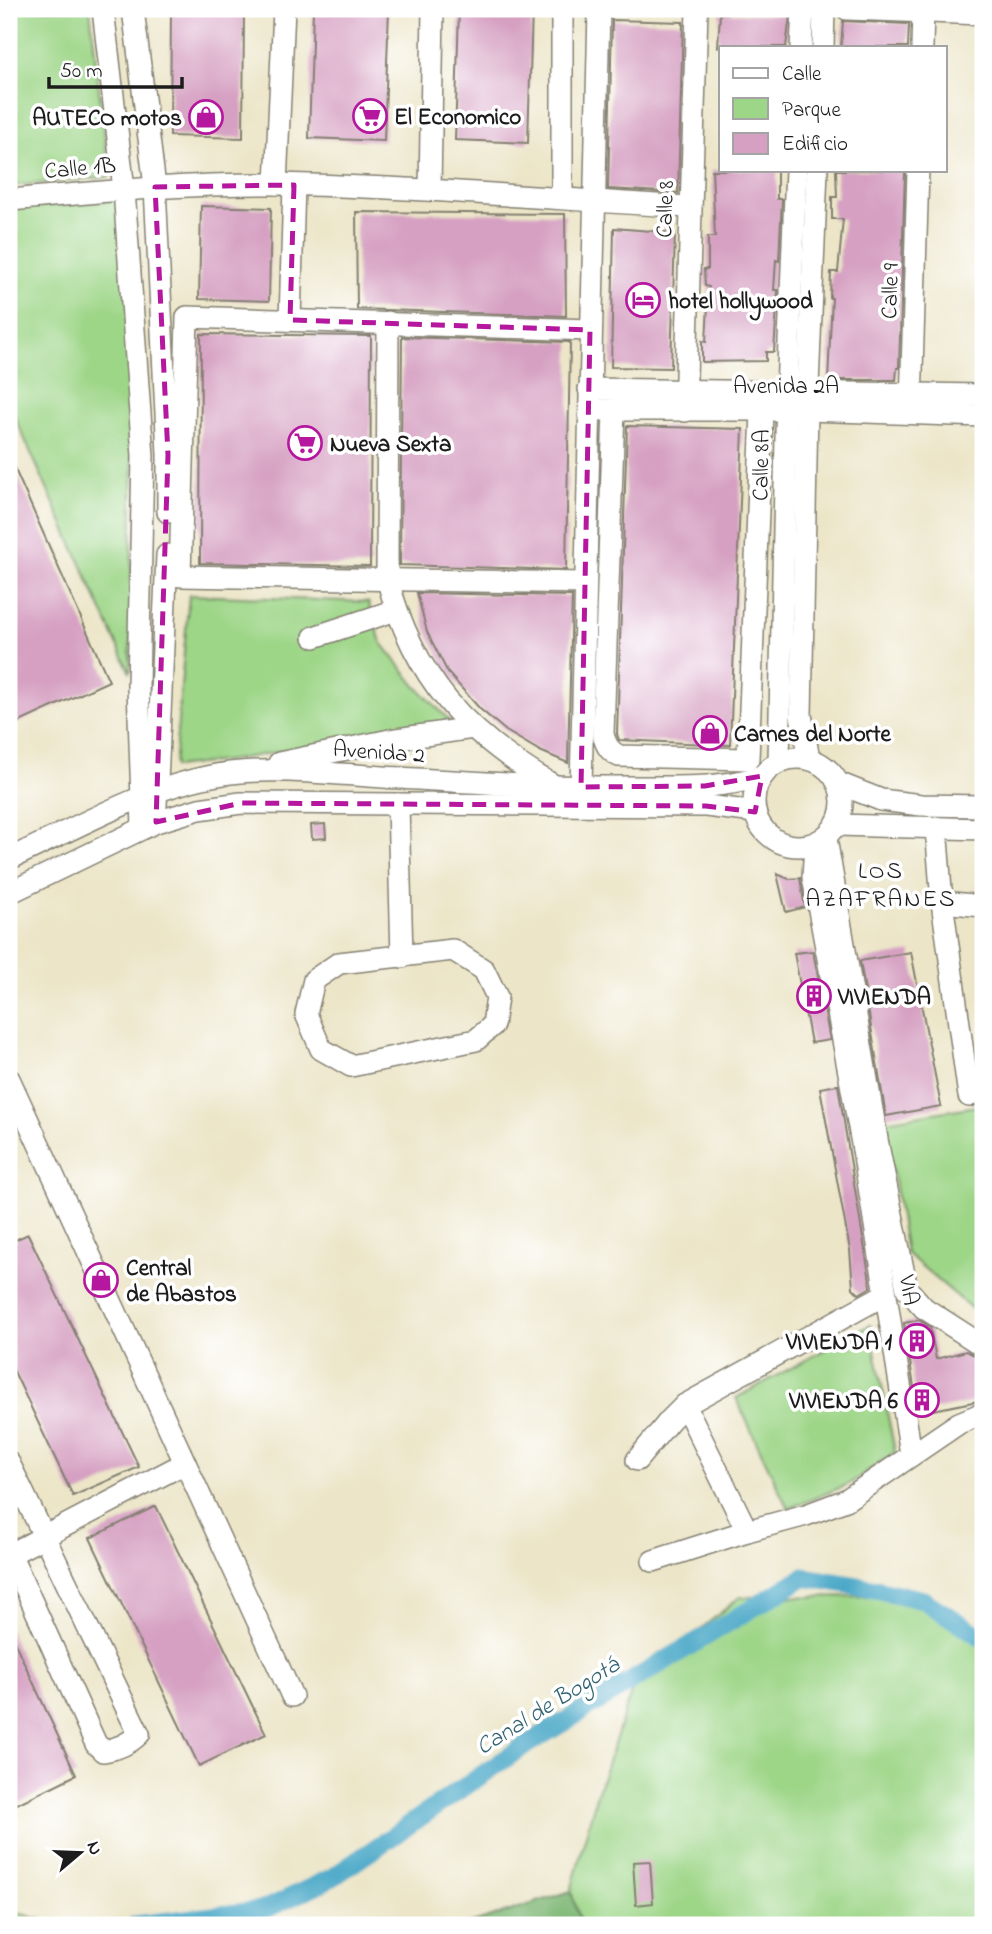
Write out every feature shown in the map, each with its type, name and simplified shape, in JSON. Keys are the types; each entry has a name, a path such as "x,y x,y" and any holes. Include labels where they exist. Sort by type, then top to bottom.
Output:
{"street":[{"path":"103,9 124,190 143,456 138,687 150,794"},
{"path":"133,9 155,187 168,455 167,558 149,824"},
{"path":"284,9 285,185 290,320"},
{"path":"430,189 433,9"},
{"path":"562,9 562,198"},
{"path":"388,322 387,578 396,610 415,655 435,685 473,729 520,765 570,788 585,583 599,9"},
{"name":"Calle 8","path":"685,400 697,9"},
{"path":"801,46 803,9"},
{"path":"822,46 824,9"},
{"path":"848,9 983,14"},
{"path":"922,46 923,10"},
{"name":"Calle 8A","path":"796,172 801,715 809,759"},
{"name":"Calle 8A","path":"771,768 797,401 817,172"},
{"name":"Calle 9","path":"911,403 918,172"},
{"name":"Calle 1B","path":"9,200 155,187 285,185 430,189 690,207"},
{"path":"585,583 180,576 187,317 590,330"},
{"name":"Avenida 2A","path":"588,399 911,403 983,395"},
{"name":"Avenida 2A","path":"588,399 614,410 685,400 762,411 797,401"},
{"name":"Avenida 2A","path":"911,403 983,416"},
{"path":"614,410 603,734 606,744 611,752 619,756 748,759 771,768"},
{"path":"748,759 762,411"},
{"path":"314,637 396,610"},
{"path":"231,773 390,740 473,729"},
{"path":"983,829 936,827 826,836 793,846 771,838 761,827 755,812 756,787 771,768 789,758 809,759 821,764 831,772 838,783 842,804 826,836 813,877 871,1147 907,1289 924,1308 983,1346"},
{"name":"Avenida 2","path":"11,853 150,794 194,780 231,773 297,772 570,788 738,784 771,768"},
{"path":"838,783 881,800 921,805 983,806"},
{"path":"9,893 149,824 199,809 241,803 706,806 755,812"},
{"path":"398,804 402,957"},
{"path":"936,827 942,902 969,1096"},
{"path":"11,853 28,884"},
{"path":"942,902 983,906"},
{"path":"453,950 484,970 497,997 493,1025 476,1040 351,1066 321,1049 306,1014 314,979 339,963 402,957 453,950"},
{"path":"9,1079 292,1696"},
{"name":"VIA","path":"871,1147 884,1295 911,1454"},
{"path":"637,1460 685,1405 884,1295"},
{"path":"685,1405 747,1531"},
{"path":"653,1561 846,1500 959,1423 983,1413"},
{"path":"9,1463 44,1538 139,1734 132,1741 114,1750 103,1751 96,1744 9,1553 44,1538 185,1463"}],"highlighted area":[{"path":"294,185 290,320 590,330 581,787 705,786 762,776 755,812 706,806 241,803 156,822 168,455 155,187"}],"green space":[{"path":"9,9 90,9 109,177 9,186"},
{"path":"118,200 134,351 130,673 9,404 9,209"},
{"path":"189,595 368,602 381,642 416,686 450,721 232,760 174,767"},
{"path":"983,1105 983,1318 906,1253 884,1121"},
{"path":"870,1325 895,1452 849,1484 788,1509 736,1398"},
{"path":"907,1596 983,1644 983,1925 562,1925 596,1797 635,1682 740,1597"},
{"path":"571,1891 581,1925 467,1925"},
{"path":"9,1912 26,1915 58,1925 9,1925"}],"building":[{"path":"171,9 244,9 243,138 170,136"},
{"path":"313,9 389,9 384,141 309,138"},
{"path":"459,9 532,9 528,143 455,140"},
{"path":"720,13 790,15 786,46 718,47"},
{"path":"612,20 683,22 678,193 608,189"},
{"path":"843,21 909,24 908,46 841,46"},
{"path":"712,170 777,172 777,199 782,199 779,261 776,260 774,290 778,290 774,352 766,352 766,361 702,362 702,341 706,342 709,287 705,286 704,269 708,269 708,237 715,237"},
{"path":"836,172 905,172 899,368 896,380 828,380 831,272 838,272 843,219 832,219 832,197 837,197"},
{"path":"201,206 271,208 269,301 199,299"},
{"path":"356,212 565,214 566,316 357,309"},
{"name":"hotel hollywood","path":"614,228 675,233 671,368 611,367"},
{"path":"201,334 371,336 370,566 200,563"},
{"path":"402,337 570,342 566,570 400,565"},
{"path":"627,426 743,429 730,745 619,740 617,734"},
{"path":"9,456 109,681 9,727"},
{"path":"417,593 572,596 568,763 540,751 506,731 480,709 448,673 427,632"},
{"path":"325,824 326,838 312,839 311,825"},
{"path":"777,874 789,879 800,878 805,907 786,912"},
{"name":"VIVIENDA","path":"813,951 830,1040 811,1043 794,953"},
{"path":"911,952 941,1106 886,1116 860,961"},
{"path":"838,1085 871,1287 859,1294 853,1288 850,1250 820,1088"},
{"path":"28,1234 139,1467 73,1496 9,1361 9,1243"},
{"path":"919,1320 930,1327 936,1359 966,1351 983,1359 983,1400 918,1413 904,1323"},
{"path":"156,1506 266,1734 199,1766 90,1538"},
{"path":"9,1630 76,1775 9,1808"},
{"path":"650,1861 653,1903 636,1905 633,1862"}],"waterway":[{"name":"Canal de Bogotá","path":"136,1925 264,1910 333,1877 524,1746 804,1577 923,1600 983,1638"}],"place":[{"name":"El Economico","path":"370,116"},
{"name":"AUTECO motos","path":"206,117"},
{"name":"hotel hollywood","path":"643,300"},
{"name":"Nueva Sexta","path":"305,443"},
{"name":"Carnes del Norte","path":"710,733"},
{"name":"VIVIENDA","path":"814,996"},
{"name":"Central de Abastos","path":"101,1280"},
{"name":"VIVIENDA 1","path":"917,1341"},
{"name":"VIVIENDA 6","path":"922,1400"}],"district":[{"name":"LOS AZAFRANES","path":"881,884"}]}
